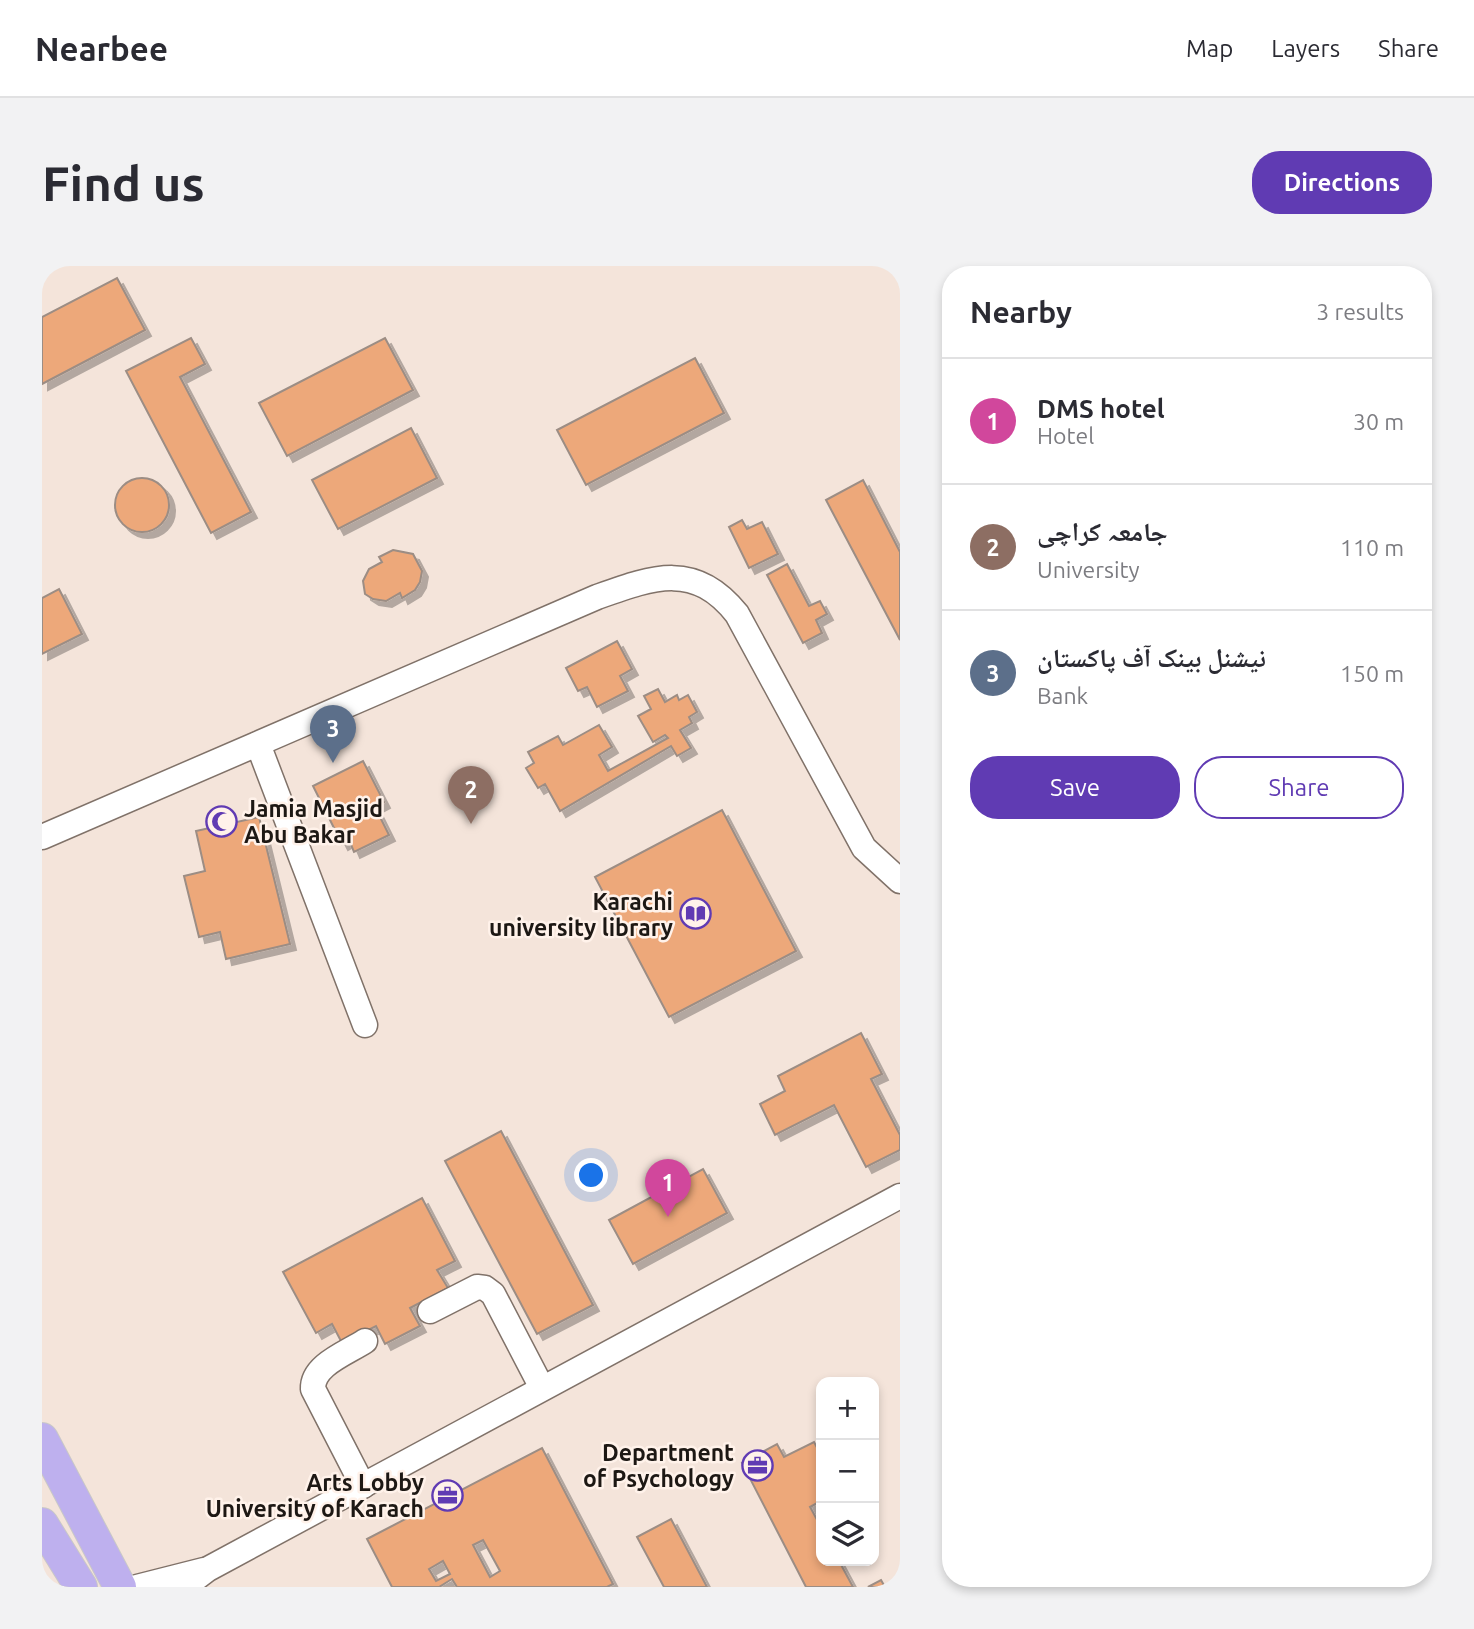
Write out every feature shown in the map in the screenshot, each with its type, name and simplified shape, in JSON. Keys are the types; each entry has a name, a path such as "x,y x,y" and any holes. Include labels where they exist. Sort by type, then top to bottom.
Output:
{"main road":[{"path":"42,1439 120,1587"},
{"path":"42,1524 82,1587"}],"street":[{"path":"42,837 597,597 659,578 694,580 723,596 737,614 864,848 900,881"},
{"path":"258,744 365,1025"},
{"path":"184,1587 208,1569 900,1196"},
{"path":"430,1311 477,1287 485,1288 493,1294 542,1388"},
{"path":"363,1486 313,1389 312,1380 318,1371 365,1341"},
{"path":"137,1587 181,1573 208,1569"}],"building":[{"path":"117,278 145,330 42,384 42,317"},
{"path":"191,338 205,364 180,377 251,512 211,533 126,371"},
{"path":"385,338 413,390 287,456 259,403"},
{"path":"695,358 724,413 586,485 557,430"},
{"path":"411,428 437,478 338,529 312,480"},
{"path":"142,478 161,486 169,505 161,524 142,532 123,524 115,505 123,486"},
{"path":"863,480 900,552 900,640 826,500"},
{"path":"742,520 747,529 762,522 778,554 749,568 729,527"},
{"path":"393,550 413,554 422,571 420,582 415,590 402,598 400,593 386,601 373,599 365,594 363,581 369,569 382,562 379,557"},
{"path":"787,564 809,606 820,601 827,614 816,620 822,633 803,643 767,575"},
{"path":"59,589 82,634 42,654 42,598"},
{"path":"617,641 632,669 620,676 628,691 597,707 587,687 578,691 566,668"},
{"path":"658,689 665,702 677,695 679,700 688,695 697,712 689,717 692,723 680,730 691,748 677,756 671,746 560,811 545,784 538,788 526,768 534,763 528,752 558,736 563,745 599,725 612,747 599,755 608,771 668,738 665,735 653,742 638,716 651,709 644,696"},
{"path":"363,761 384,802 375,807 389,835 354,852 349,840 342,844 313,786"},
{"name":"Karachi university library","path":"722,810 796,951 669,1017 595,877"},
{"path":"259,817 290,944 226,959 220,932 199,937 184,876 205,871 196,831"},
{"path":"861,1033 882,1074 871,1079 900,1135 900,1150 866,1167 834,1105 775,1135 760,1104 785,1091 778,1076"},
{"path":"501,1131 593,1305 537,1334 445,1161"},
{"path":"703,1169 727,1213 633,1264 609,1220"},
{"path":"422,1198 455,1261 437,1270 448,1288 410,1308 420,1326 385,1344 376,1326 342,1343 332,1324 316,1333 283,1272"},
{"path":"814,1442 816,1446 816,1504 810,1507 816,1518 816,1566 842,1566 853,1587 806,1587 742,1463 777,1444 784,1457"},
{"path":"542,1448 613,1584 607,1587 457,1587 452,1579 439,1587 392,1587 367,1539","holes":["483,1540 500,1571 490,1577 473,1545","443,1561 450,1574 436,1581 429,1569"]},
{"path":"671,1519 707,1587 664,1587 637,1537"},
{"path":"881,1580 885,1587 868,1587"}],"place":[{"name":"نیشنل بینک آف پاکستان","path":"333,763"},
{"name":"Jamia Masjid Abu Bakar","path":"221,821"},
{"name":"جامعہ کراچی","path":"471,824"},
{"name":"Karachi university library","path":"696,914"},
{"name":"DMS hotel","path":"668,1217"},
{"name":"Department of Psychology","path":"757,1465"},
{"name":"Arts Lobby University of Karach","path":"447,1495"}]}
